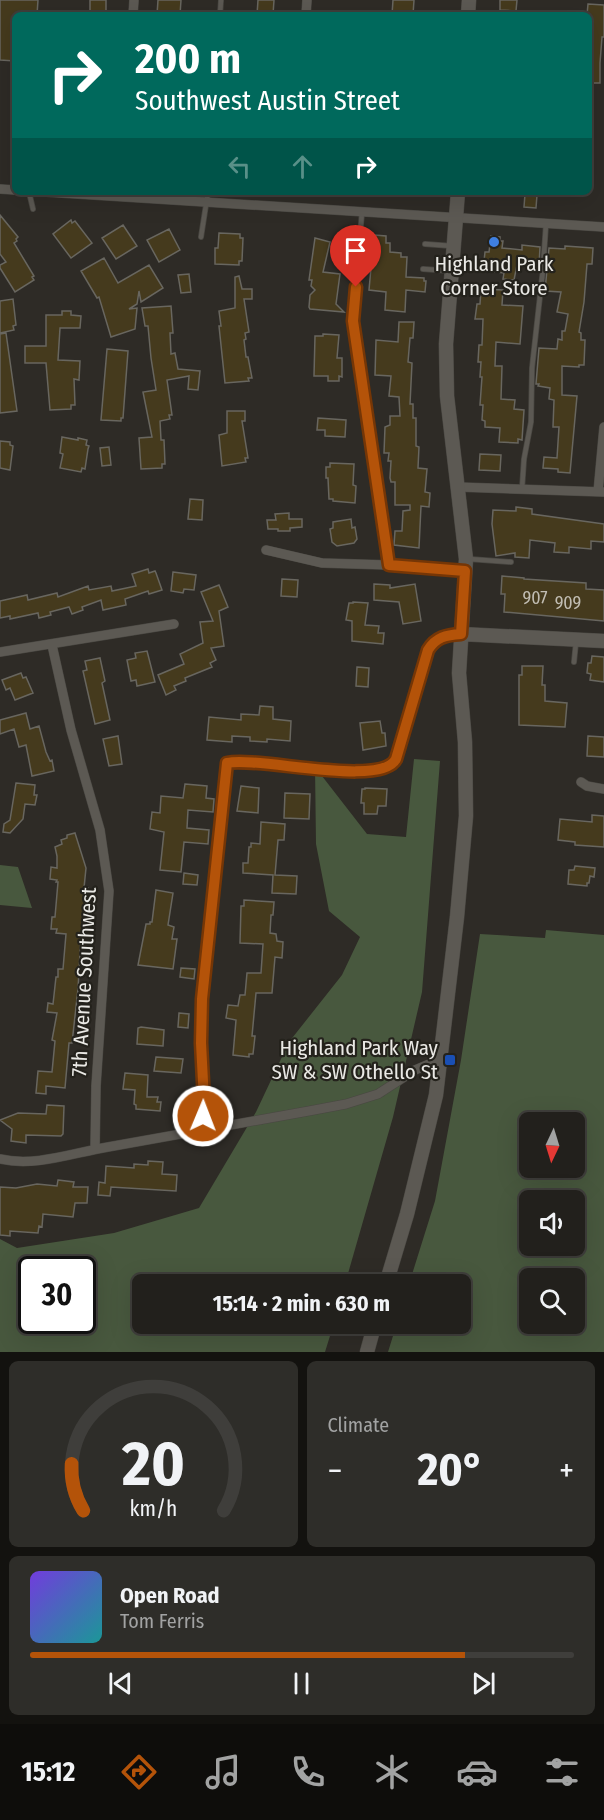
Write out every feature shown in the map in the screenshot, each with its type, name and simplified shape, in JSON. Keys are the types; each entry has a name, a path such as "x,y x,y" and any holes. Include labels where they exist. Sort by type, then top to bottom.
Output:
{"main road":[{"path":"389,1274 436,1095 457,917 466,816 465,742 459,673 466,565 447,396 446,344 458,195"},
{"path":"461,634 604,641"},
{"path":"367,1352 372,1334"}],"street":[{"path":"148,195 208,197 457,219 604,227"},
{"path":"458,487 601,492 604,427"},
{"path":"266,550 316,562 466,565"},
{"path":"0,652 174,624"},
{"path":"202,1131 204,1101 201,1043 202,999 227,763 255,762 341,772 385,769 396,759 428,650 434,642 448,635 461,634"},
{"name":"7th Avenue Southwest","path":"52,645 71,730 100,830 109,891 96,1086 95,1149"},
{"path":"581,782 587,786 604,789"},
{"path":"0,1159 40,1161 366,1099 378,1094 415,1070 441,1059"}],"lane":[{"path":"30,195 33,209"},
{"path":"201,237 208,197"},
{"path":"362,212 353,321 389,565"},
{"path":"522,489 524,459 531,422 532,368 546,224"},
{"path":"425,244 454,246"},
{"path":"423,269 452,271"},
{"path":"466,565 511,562"},
{"path":"574,662 576,640"}],"green space":[{"path":"414,759 440,761 422,992 393,1117 348,1274 132,1274 132,1334 331,1334 325,1352 0,1352 0,1239 17,1248 114,1233 199,1208 256,1112 289,1042 342,975 360,937 329,911 316,844 315,767 367,834 406,837"},
{"path":"0,865 18,867 32,908 0,905"},
{"path":"546,930 604,935 604,1352 388,1352 394,1334 471,1334 471,1274 412,1274 435,1201 461,1060 480,934 545,938"}],"building":[{"path":"0,0 38,0 37,12 12,12 12,61 0,60"},
{"path":"90,0 106,0 106,12 90,11"},
{"path":"158,0 181,0 180,12 157,12"},
{"path":"258,0 274,0 273,12 257,12"},
{"path":"393,0 414,0 413,12 392,12"},
{"path":"500,0 517,0 516,11 500,10"},
{"path":"588,4 604,5 600,83 592,83 592,12 587,12"},
{"path":"525,195 537,195 536,208 524,207"},
{"path":"0,215 18,237 14,243 34,276 32,277 34,280 15,292 0,268 0,265 6,262 0,254"},
{"path":"71,220 72,223 75,221 92,243 71,258 53,234"},
{"path":"123,225 137,246 116,259 102,238"},
{"path":"169,229 180,250 159,262 147,240"},
{"path":"219,233 240,234 240,238 243,238 242,261 239,261 239,265 215,264 215,248 218,248"},
{"path":"374,235 386,236 386,243 390,243 390,252 401,253 401,257 407,257 406,277 424,278 426,281 425,292 406,290 405,312 385,310 386,292 369,290"},
{"path":"491,236 500,237 500,241 503,241 502,248 522,250 522,245 540,247 539,266 517,265 514,280 503,279 504,273 483,270 485,252 489,252"},
{"path":"315,238 330,242 323,272 340,274 336,304 344,312 310,309 309,307 310,295 315,290 311,286 312,280 309,280"},
{"path":"565,246 593,248 592,264 587,264 579,332 581,340 585,340 584,365 562,366 562,395 577,396 570,473 543,468 544,457 557,458 559,427 553,427 554,400 549,399 550,388 536,384 539,348 557,349 558,339 562,340 562,331 565,331 568,314 557,312 561,292 545,291 549,248 565,249"},
{"path":"104,258 118,283 149,265 163,288 141,302 139,291 137,304 129,309 137,308 135,329 111,337 99,297 97,298 81,271"},
{"path":"189,274 191,292 181,293 178,275"},
{"path":"239,276 242,289 252,289 252,299 244,299 249,332 245,333 246,339 244,340 252,378 248,378 249,381 225,383 219,311 235,308 235,277"},
{"path":"481,289 503,290 502,305 523,306 520,344 496,342 495,366 502,366 501,399 515,400 514,409 524,410 522,440 518,439 518,443 499,442 500,428 485,427 485,421 482,420 481,362 478,362 479,345 482,345 483,319 475,319 477,304 480,304"},
{"path":"13,299 16,325 13,326 14,330 0,333 0,301"},
{"path":"171,306 173,333 170,333 171,354 175,353 178,369 200,371 198,390 188,389 189,376 167,380 172,415 169,415 170,419 160,421 165,464 162,464 162,468 141,469 139,438 152,437 143,392 156,390 148,326 145,326 142,308"},
{"path":"62,311 71,311 71,315 81,316 80,328 60,328 58,360 80,361 79,380 74,379 75,405 71,405 71,409 50,410 46,363 25,363 25,346 46,346 46,315 62,315"},
{"path":"399,322 414,322 408,362 412,363 410,404 413,404 413,418 416,418 416,446 419,447 418,468 427,469 425,492 430,493 429,507 421,506 419,548 394,545 395,531 402,531 403,511 410,510 410,505 395,505 395,482 391,482 390,478 391,461 388,461 389,453 384,453 385,427 390,425 390,416 400,416 399,397 389,396 391,376 375,375 376,340 398,342"},
{"path":"6,333 17,411 0,413 0,334"},
{"path":"323,334 339,335 337,358 342,358 342,377 339,376 339,381 328,381 328,376 314,376 315,336 323,336"},
{"path":"107,349 128,351 121,421 101,420"},
{"path":"227,411 245,411 245,421 242,421 248,458 245,458 246,462 222,466 219,435 227,433"},
{"path":"318,418 346,420 345,437 325,436 325,430 317,430"},
{"path":"62,437 87,440 86,445 89,446 85,469 82,468 81,472 60,468 63,454 60,453"},
{"path":"0,441 10,442 13,446 10,470 0,468"},
{"path":"109,447 111,465 102,466 100,448"},
{"path":"480,454 501,455 500,471 479,470"},
{"path":"330,463 354,464 355,503 329,499 326,467 330,467"},
{"path":"190,499 203,500 202,520 188,519"},
{"path":"516,507 532,509 532,514 604,524 604,542 591,541 591,549 569,547 569,553 554,552 555,543 530,540 529,558 515,557 515,553 496,556 492,524 493,510 516,511"},
{"path":"289,513 289,519 302,519 302,527 290,528 290,531 268,529 267,520 276,520 275,514"},
{"path":"351,519 357,539 354,543 337,546 332,542 330,529 333,528 333,522"},
{"path":"148,569 149,573 155,571 162,590 149,594 148,591 125,599 126,605 103,610 101,600 82,607 83,610 72,614 69,607 50,612 51,615 39,618 38,613 10,619 10,616 0,618 0,601 27,595 28,600 57,593 58,597 88,586 89,590 111,586 112,591 136,586 132,574"},
{"path":"173,572 196,575 194,590 184,589 183,593 171,591"},
{"path":"502,576 586,583 586,589 604,590 604,621 504,612 505,594 501,594"},
{"path":"282,579 298,580 297,597 281,596"},
{"path":"374,584 390,585 390,588 415,584 421,621 403,624 399,602 374,600"},
{"path":"219,585 228,607 219,611 224,646 211,648 216,660 210,663 212,667 185,678 186,681 174,686 176,690 166,695 158,675 184,664 180,654 203,643 200,622 213,621 201,592"},
{"path":"349,603 368,603 365,625 379,626 378,633 384,633 383,644 352,641 352,621 346,620"},
{"path":"147,651 155,682 137,686 136,680 131,681 127,660 136,658 135,653"},
{"path":"592,656 604,657 604,682 590,680 591,674 587,673 588,663 591,663"},
{"path":"100,658 105,681 102,683 110,720 95,724 83,671 87,670 85,661"},
{"path":"522,666 543,666 542,685 545,685 545,701 567,703 565,727 519,725 519,675 522,675"},
{"path":"357,667 369,668 368,687 356,686"},
{"path":"21,673 23,678 26,677 33,693 15,700 10,688 6,690 2,680"},
{"path":"260,706 273,707 273,719 291,721 290,741 267,739 267,742 250,741 250,737 232,736 232,742 207,740 209,717 241,720 241,714 259,715"},
{"path":"26,713 30,729 39,726 54,771 32,776 26,745 19,747 14,729 0,734 0,720"},
{"path":"380,721 382,733 385,733 386,746 363,750 360,723"},
{"path":"118,736 122,764 109,766 103,739"},
{"path":"588,736 604,737 604,757 587,756"},
{"path":"16,783 35,785 34,795 37,795 35,805 25,804 23,819 10,833 3,832 4,824 10,820"},
{"path":"185,784 207,786 206,798 214,799 213,812 188,810 187,828 209,830 208,844 184,842 181,872 160,870 164,832 150,829 152,812 160,813 161,796 183,798"},
{"path":"241,786 259,788 258,813 237,811"},
{"path":"362,789 387,789 386,806 378,806 377,814 364,814 364,803 361,803"},
{"path":"285,793 310,794 309,819 284,818"},
{"path":"592,815 604,816 604,847 575,845 575,842 558,840 560,819 592,822"},
{"path":"261,822 285,824 284,840 278,840 275,875 297,876 296,894 272,893 273,875 243,873 243,863 248,863 251,843 260,844"},
{"path":"75,833 86,868 84,888 88,888 87,899 89,899 86,936 81,935 72,1043 69,1043 65,1088 46,1086 46,1094 36,1093 38,1071 52,1072 55,1041 52,1040 57,1013 47,1012 48,1003 53,1004 58,969 63,969 66,934 56,933 57,929 51,929 52,917 55,917 58,882 50,879 51,867 57,868 55,847 62,844 61,840 67,838 67,835"},
{"path":"575,866 595,868 594,877 590,876 587,886 568,884 569,870 574,870"},
{"path":"184,873 198,875 197,885 183,884"},
{"path":"156,890 173,893 168,925 174,927 172,939 177,939 173,969 138,965 146,924 152,922"},
{"path":"244,900 274,902 270,933 276,934 277,941 283,942 282,958 275,957 272,993 256,993 252,1036 255,1036 253,1054 249,1054 249,1057 233,1055 236,1020 226,1018 228,1005 238,1006 240,995 245,995 247,973 261,973 263,944 240,943 241,906 244,906"},
{"path":"181,968 195,969 194,979 180,977"},
{"path":"179,1013 189,1014 188,1028 178,1027"},
{"path":"138,1028 164,1030 163,1046 137,1044"},
{"path":"156,1057 183,1059 181,1073 154,1071"},
{"path":"125,1073 148,1075 147,1097 158,1097 157,1102 161,1102 160,1111 136,1109 135,1090 123,1089"},
{"path":"47,1105 64,1106 61,1136 26,1135 26,1143 11,1141 12,1129 0,1120 18,1113 46,1114"},
{"path":"148,1161 163,1162 162,1174 177,1175 176,1191 111,1187 110,1196 98,1195 99,1182 105,1183 106,1166 134,1168 134,1164 148,1165"},
{"path":"58,1180 74,1182 73,1187 88,1187 87,1203 75,1203 73,1217 43,1214 42,1227 39,1226 38,1233 10,1231 10,1236 0,1235 0,1187 16,1188 37,1184 57,1186"}],"place":[{"name":"Highland Park Corner Store","path":"494,242"},
{"name":"Highland Park Way SW & SW Othello St","path":"450,1060"}],"route":[{"path":"203,1116 202,999 227,763 255,762 341,772 385,769 396,759 428,650 434,642 448,635 461,634 465,571 389,565 353,321 356,287"}]}
